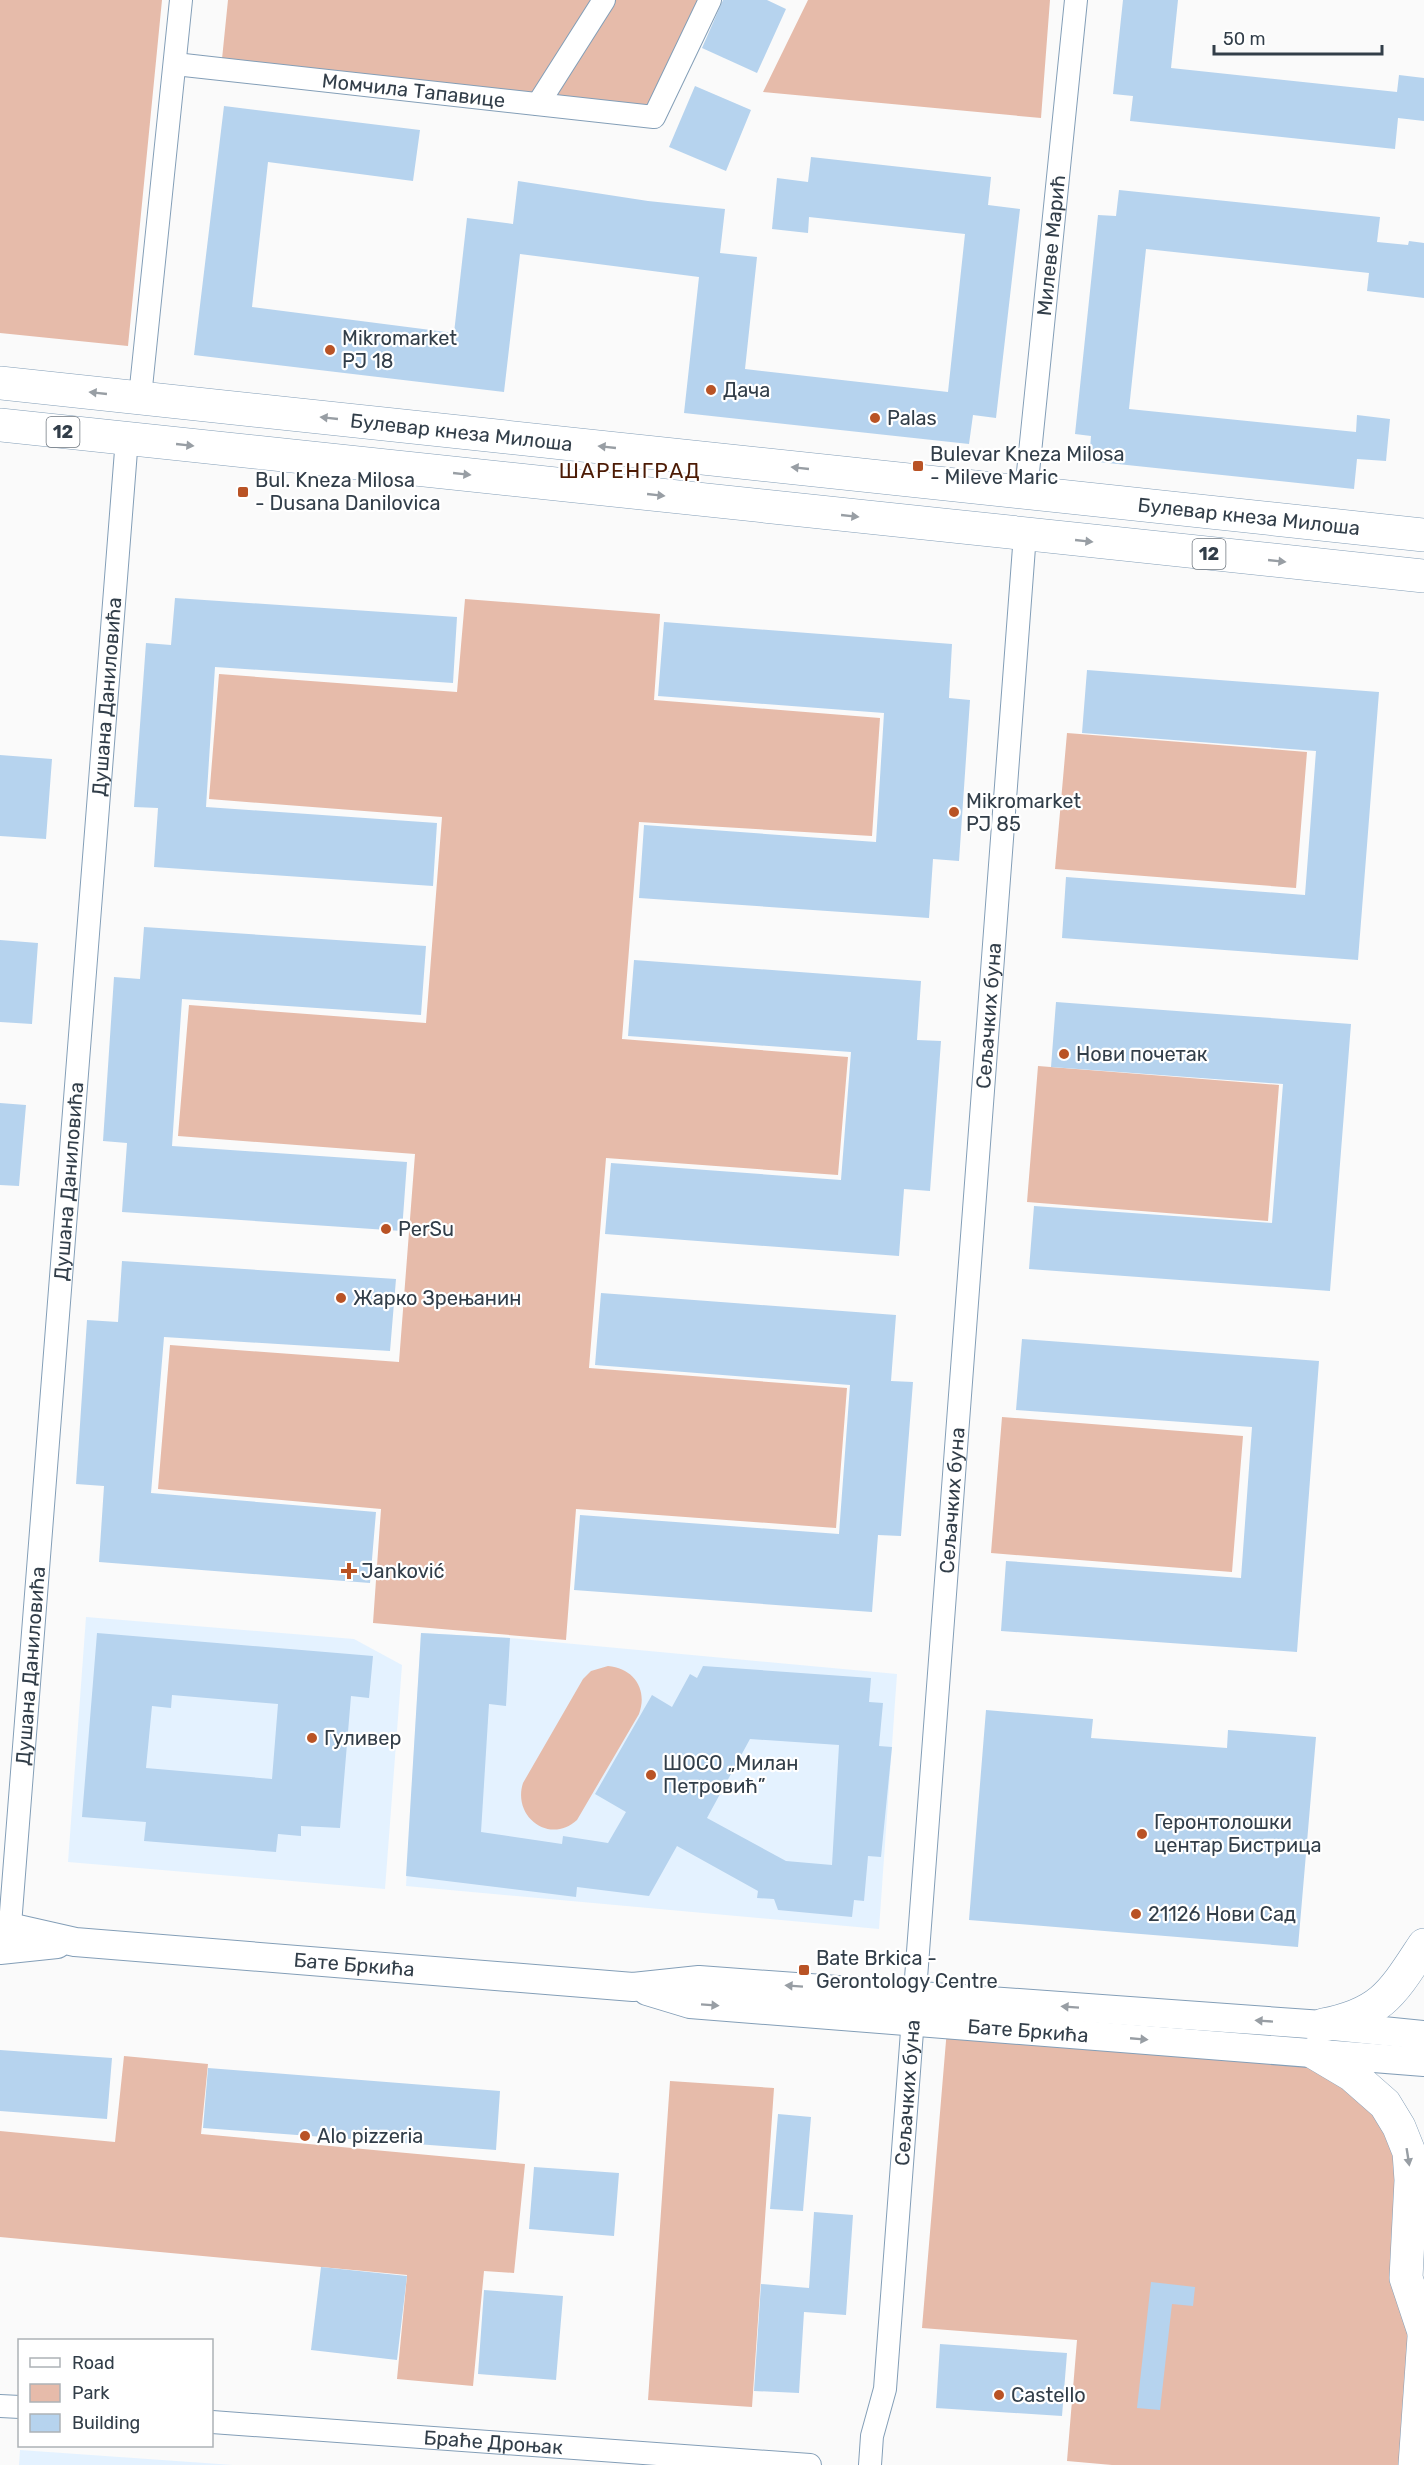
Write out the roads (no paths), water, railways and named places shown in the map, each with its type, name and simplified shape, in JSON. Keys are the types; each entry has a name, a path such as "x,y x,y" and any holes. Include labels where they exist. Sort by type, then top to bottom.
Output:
{"main road":[{"name":"Булевар кнеза Милоша","path":"0,383 1424,535"},
{"name":"12","path":"0,425 1408,575 1424,589"},
{"path":"1424,1945 1392,1993 1373,2008 1343,2021 1319,2039 1352,2075 1385,2104 1399,2127 1409,2152 1411,2180 1406,2278 1424,2332"},
{"path":"1415,2465 1424,2337"}],"street":[{"path":"140,397 181,0"},
{"path":"538,104 604,0"},
{"name":"Момчила Тапавице","path":"175,64 654,117 710,0"},
{"name":"Милеве Марић","path":"1026,492 1076,0"},
{"name":"Душана Даниловића","path":"3,1933 127,438"},
{"name":"Сељачких буна","path":"870,2465 872,2436 885,2389 1025,534"},
{"name":"Бате Бркића","path":"3,1933 75,1941 633,1987 699,1980 914,2008 1319,2039 1424,2035"},
{"name":"Бате Бркића","path":"1319,2039 1424,2062"},
{"path":"0,2406 18,2407"},
{"name":"Браће Дроњак","path":"213,2422 810,2465"}],"place":[{"name":"Mikromarket PJ 18","path":"330,350"},
{"name":"Дача","path":"711,390"},
{"name":"Palas","path":"875,418"},
{"name":"Bulevar Kneza Milosa - Mileve Maric","path":"918,466"},
{"name":"Bul. Kneza Milosa - Dusana Danilovica","path":"243,492"},
{"name":"Mikromarket PJ 85","path":"954,812"},
{"name":"Нови почетак","path":"1064,1054"},
{"name":"PerSu","path":"386,1229"},
{"name":"Жарко Зрењанин","path":"341,1298"},
{"name":"Janković","path":"349,1571"},
{"name":"Гуливер","path":"312,1738"},
{"name":"ШОСО „Милан Петровић”","path":"651,1775"},
{"name":"Геронтолошки центар Бистрица","path":"1142,1834"},
{"name":"21126 Нови Сад","path":"1136,1914"},
{"name":"Bate Brkica - Gerontology Centre","path":"804,1970"},
{"name":"Alo pizzeria","path":"305,2136"},
{"name":"Castello","path":"999,2395"}],"district":[{"name":"ШАРЕНГРАД","path":"630,471"}]}
